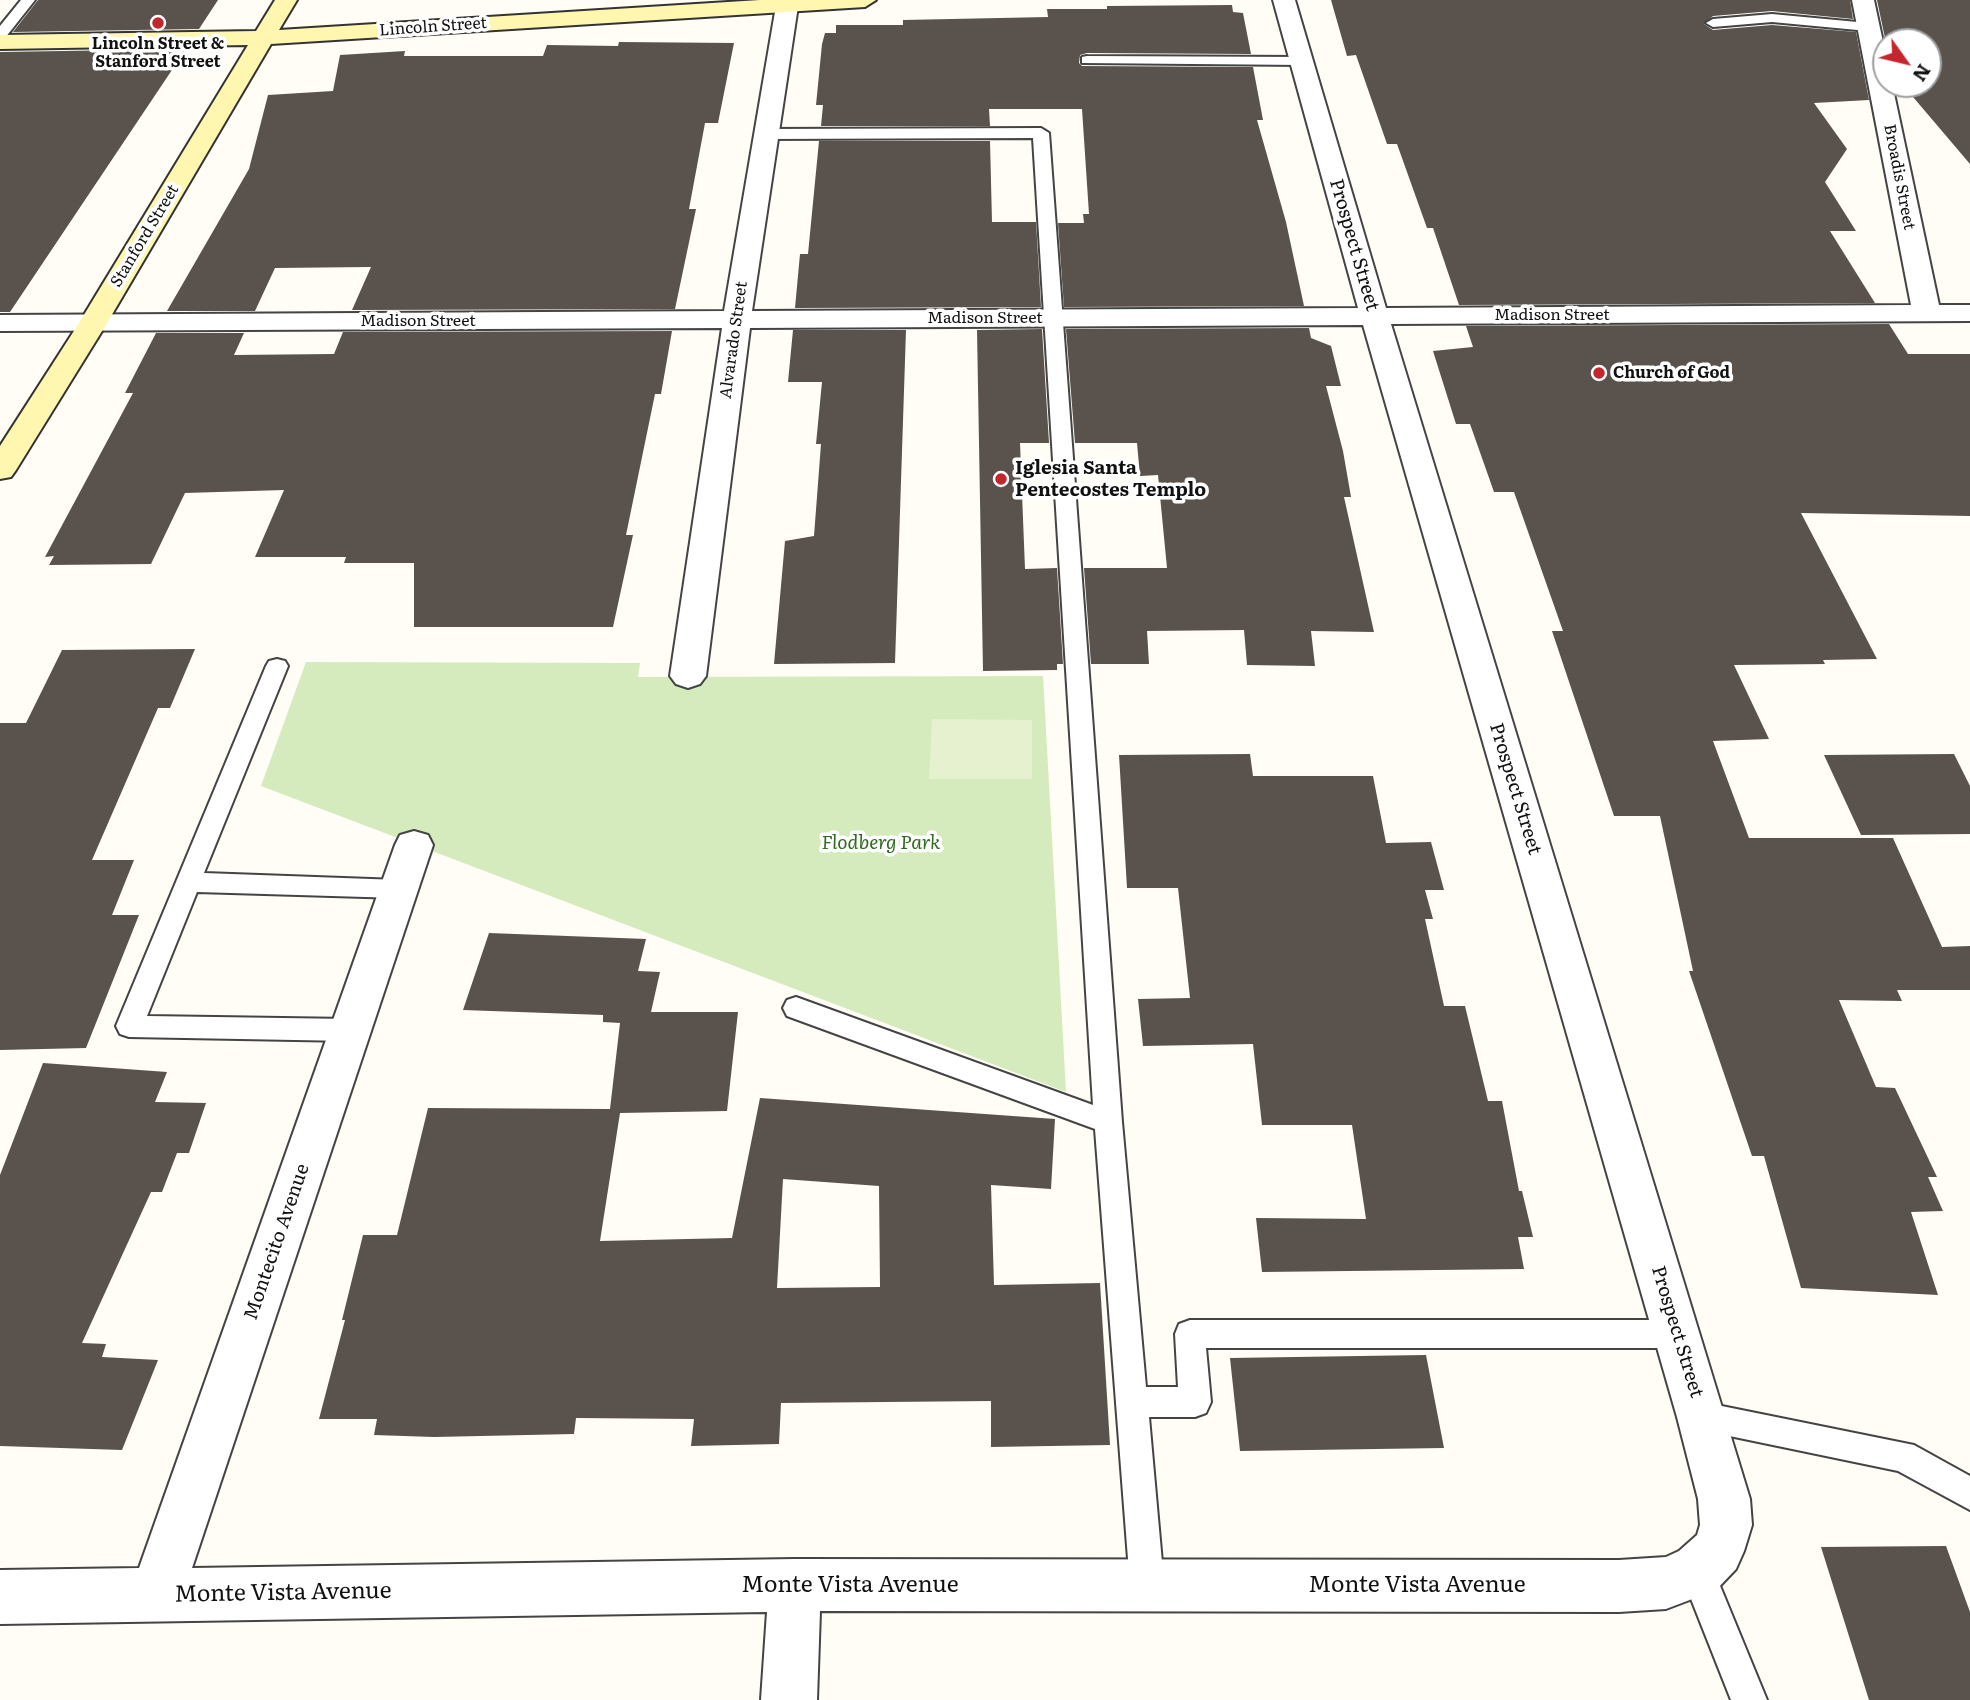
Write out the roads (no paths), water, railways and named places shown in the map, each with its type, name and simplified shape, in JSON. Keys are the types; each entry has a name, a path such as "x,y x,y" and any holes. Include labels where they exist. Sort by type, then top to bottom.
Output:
{"street":[{"name":"Stanford Street","path":"0,470 93,323 286,0"},
{"name":"Lincoln Street","path":"0,42 264,38 865,0"},
{"name":"Prospect Street","path":"1284,0 1374,315 1702,1417 1724,1499 1726,1525 1718,1551 1697,1571"},
{"name":"Broadis Street","path":"1863,0 1927,314"},
{"name":"Alvarado Street","path":"688,676 737,320 766,134 774,4"},
{"name":"Madison Street","path":"0,323 1970,313"},
{"name":"Montecito Avenue","path":"156,1595 414,845"},
{"name":"Monte Vista Avenue","path":"0,1597 795,1585 1619,1586 1666,1583 1697,1571"},
{"path":"789,1700 795,1585"}],"lane":[{"path":"0,35 28,0"},
{"path":"1713,23 1772,18 1868,27"},
{"path":"1087,60 1302,61"},
{"path":"766,134 1041,133 1108,1122 1134,1402 1147,1585"},
{"path":"277,666 129,1027 350,1030"},
{"path":"188,882 399,888"},
{"path":"796,1008 1108,1122"},
{"path":"1134,1402 1195,1402 1190,1334 1677,1334"},
{"path":"1702,1417 1903,1456 1970,1494"},
{"path":"1697,1571 1749,1700"}],"place":[{"name":"Lincoln Street & Stanford Street","path":"158,23"},
{"name":"Church of God","path":"1599,373"},
{"name":"Iglesia Santa Pentecostes Templo","path":"1001,479"}],"park label":[{"name":"Flodberg Park","path":"881,843"}]}
